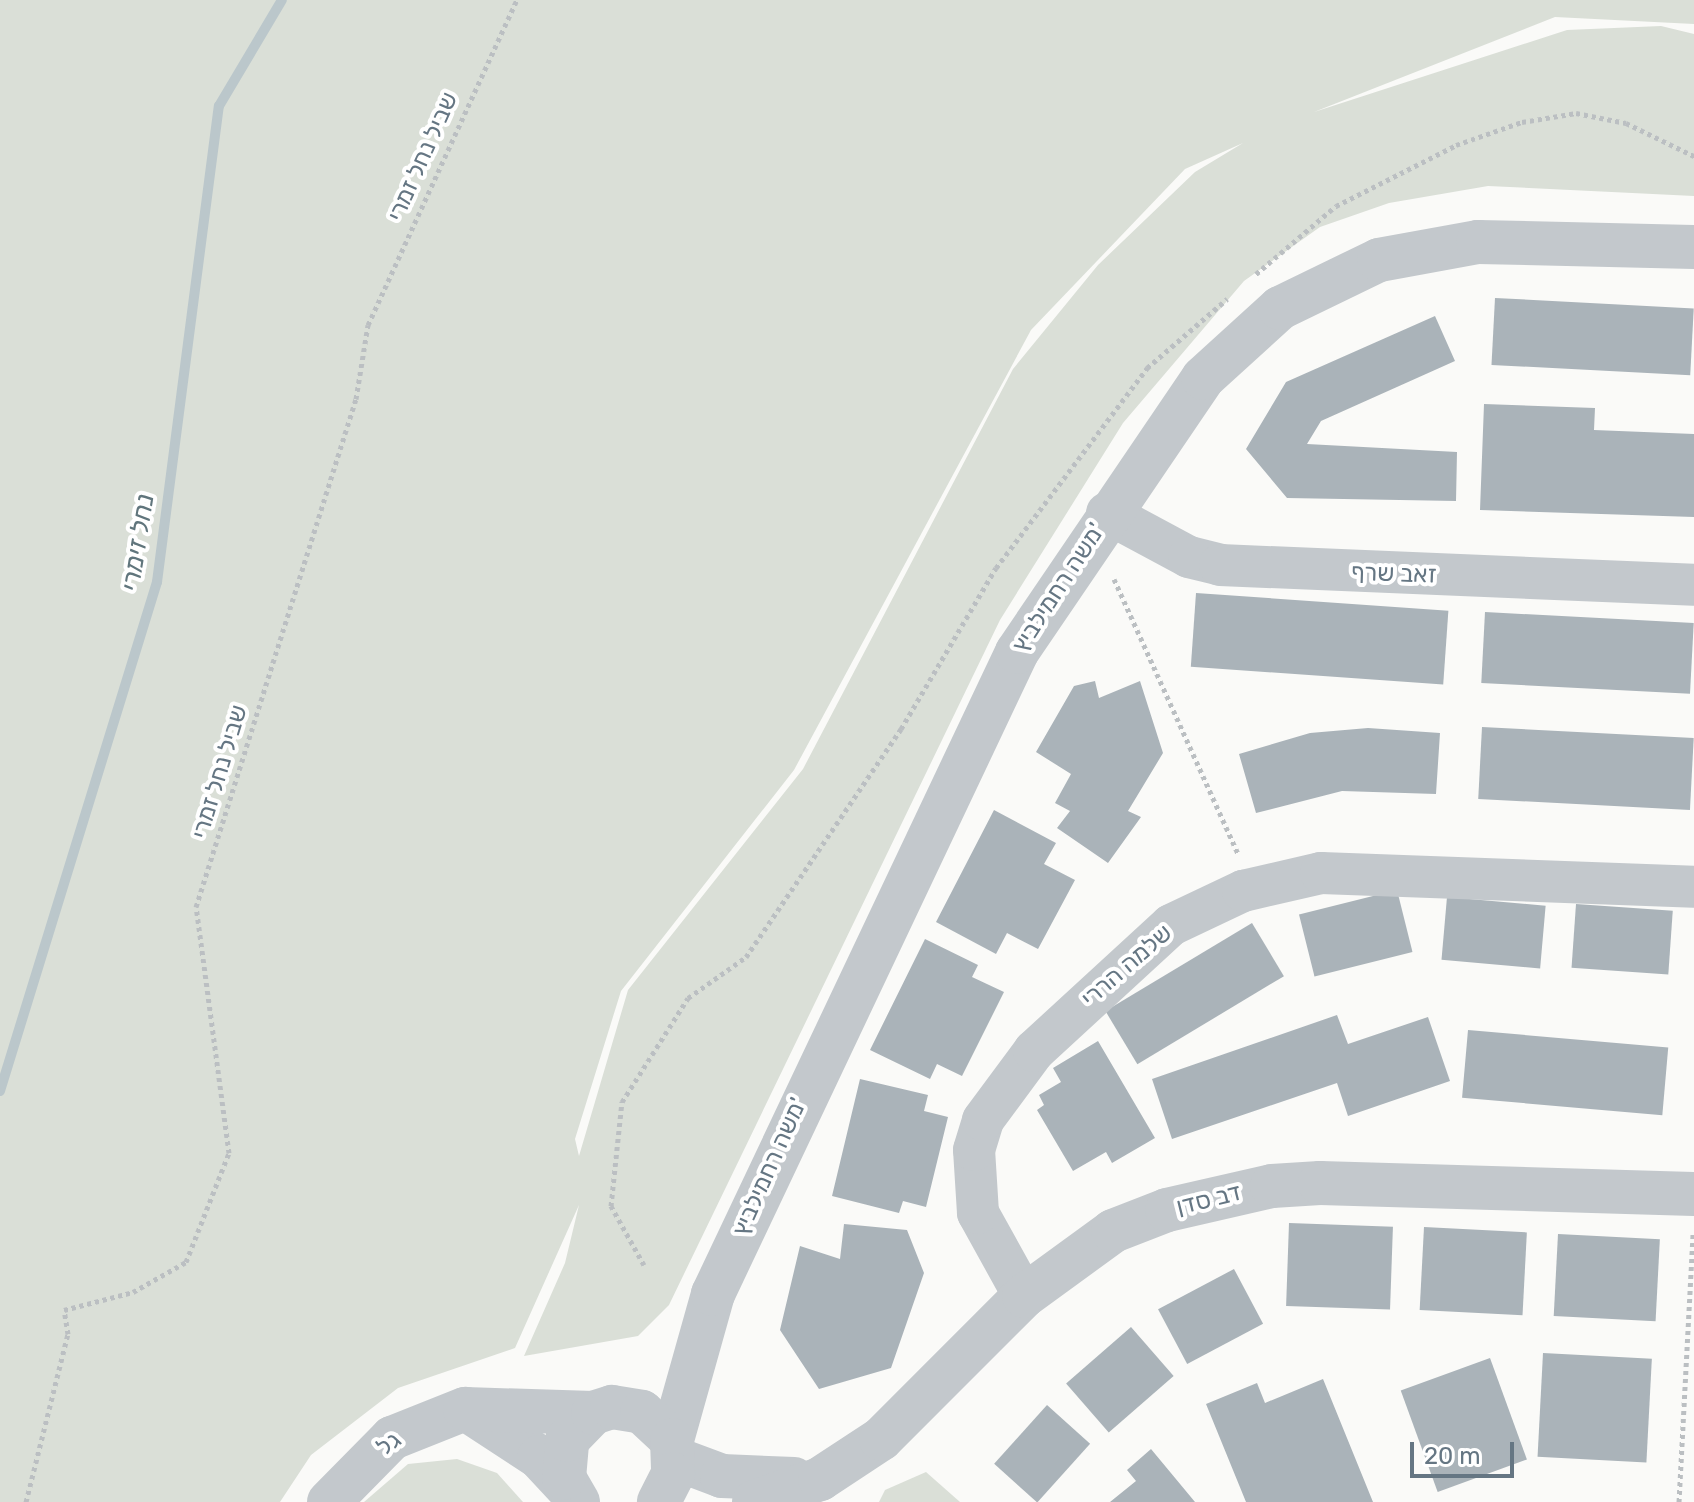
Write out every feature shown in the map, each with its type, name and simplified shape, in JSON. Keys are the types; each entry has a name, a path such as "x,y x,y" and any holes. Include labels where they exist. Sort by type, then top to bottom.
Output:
{"street":[{"name":"משה רחמילביץ'","path":"572,1495 567,1440 610,1410 684,1343 713,1294 865,959 1017,652 1100,523 1203,378 1280,308 1325,280 1379,260 1478,242 1694,247"},
{"name":"זאב שרף","path":"1100,523 1189,557 1220,565 1694,585"},
{"name":"שלמה הררי","path":"1024,1296 978,1213 973,1182 974,1150 996,1094 1171,925 1253,888 1371,872 1694,887"},
{"name":"דב סדן","path":"754,1502 820,1479 905,1421 1024,1296 1113,1231 1272,1186 1694,1194"},
{"name":"משה רחמילביץ'","path":"659,1502 713,1294"},
{"name":"גל","path":"329,1502 392,1438 465,1409 610,1410"},
{"path":"465,1409 539,1457 572,1495"},
{"path":"610,1410 655,1420 673,1449 722,1476 820,1479"}],"path":[{"name":"שביל נחל זמרי","path":"26,1502 68,1334 64,1310 133,1292 186,1262 229,1153 196,907 356,399 368,325 517,0"},
{"path":"1100,523 1253,888"},
{"path":"622,1102 611,1206 644,1265"},
{"path":"1679,1502 1693,1223"}],"shaded area":[{"path":"0,0 1694,0 1694,24 1555,17 1314,112 1567,30 1661,26 1694,34 1694,196 1488,186 1389,203 1320,227 1244,281 1123,423 1000,620 669,1305 638,1336 524,1356 565,1263 579,1205 515,1348 398,1388 311,1455 280,1502 0,1502","holes":["1243,143 1195,172 1098,265 1013,369 803,769 628,990 579,1156 575,1139 621,991 794,770 1031,330 1185,169"]},
{"path":"457,1459 497,1473 523,1502 364,1502 408,1464"},
{"path":"926,1472 960,1502 879,1502 885,1490"}],"building":[{"path":"1495,298 1694,308 1690,375 1491,365"},
{"path":"1435,316 1455,361 1321,421 1307,444 1457,452 1456,501 1287,498 1246,449 1286,382"},
{"path":"1484,404 1595,408 1594,430 1694,434 1694,517 1480,510"},
{"path":"1196,593 1448,611 1443,684 1191,667"},
{"path":"1485,612 1694,623 1690,694 1481,683"},
{"path":"1095,681 1099,698 1140,681 1163,753 1128,811 1141,817 1108,863 1057,828 1070,811 1055,803 1071,774 1036,752 1074,686"},
{"path":"1482,727 1694,738 1690,810 1478,799"},
{"path":"1368,728 1440,733 1436,794 1342,791 1256,813 1239,754 1310,733"},
{"path":"994,810 1056,843 1044,864 1075,880 1038,949 1007,933 996,954 936,922"},
{"path":"1397,890 1412,952 1314,977 1299,914"},
{"path":"1447,897 1546,906 1540,968 1442,960"},
{"path":"1576,904 1673,911 1668,975 1572,968"},
{"path":"1252,923 1284,976 1137,1064 1105,1011"},
{"path":"925,939 978,965 972,977 1004,992 962,1076 937,1064 930,1079 870,1050"},
{"path":"1337,1015 1348,1044 1428,1017 1450,1081 1348,1116 1337,1083 1172,1139 1152,1079"},
{"path":"1468,1030 1668,1048 1662,1115 1462,1098"},
{"path":"1098,1041 1155,1138 1112,1163 1106,1152 1073,1171 1037,1110 1044,1105 1039,1095 1061,1082 1053,1068"},
{"path":"860,1079 928,1095 924,1111 948,1117 926,1207 903,1201 899,1213 832,1196"},
{"path":"1289,1223 1393,1227 1390,1310 1286,1306"},
{"path":"844,1224 907,1230 924,1273 891,1368 819,1389 780,1330 800,1246 840,1259"},
{"path":"1424,1227 1527,1232 1523,1315 1420,1310"},
{"path":"1558,1234 1660,1239 1656,1321 1554,1316"},
{"path":"1234,1269 1263,1324 1187,1364 1158,1309"},
{"path":"1131,1327 1174,1376 1109,1432 1066,1383"},
{"path":"1543,1353 1652,1359 1646,1463 1538,1457"},
{"path":"1490,1358 1527,1459 1438,1492 1401,1390"},
{"path":"1323,1379 1373,1502 1246,1502 1206,1404 1257,1383 1265,1403"},
{"path":"1047,1405 1090,1444 1038,1502 994,1464"},
{"path":"1151,1449 1195,1502 1110,1502 1136,1481 1127,1470"}],"waterway":[{"name":"נחל זימרי","path":"0,1091 157,582 219,106 282,0"}]}
